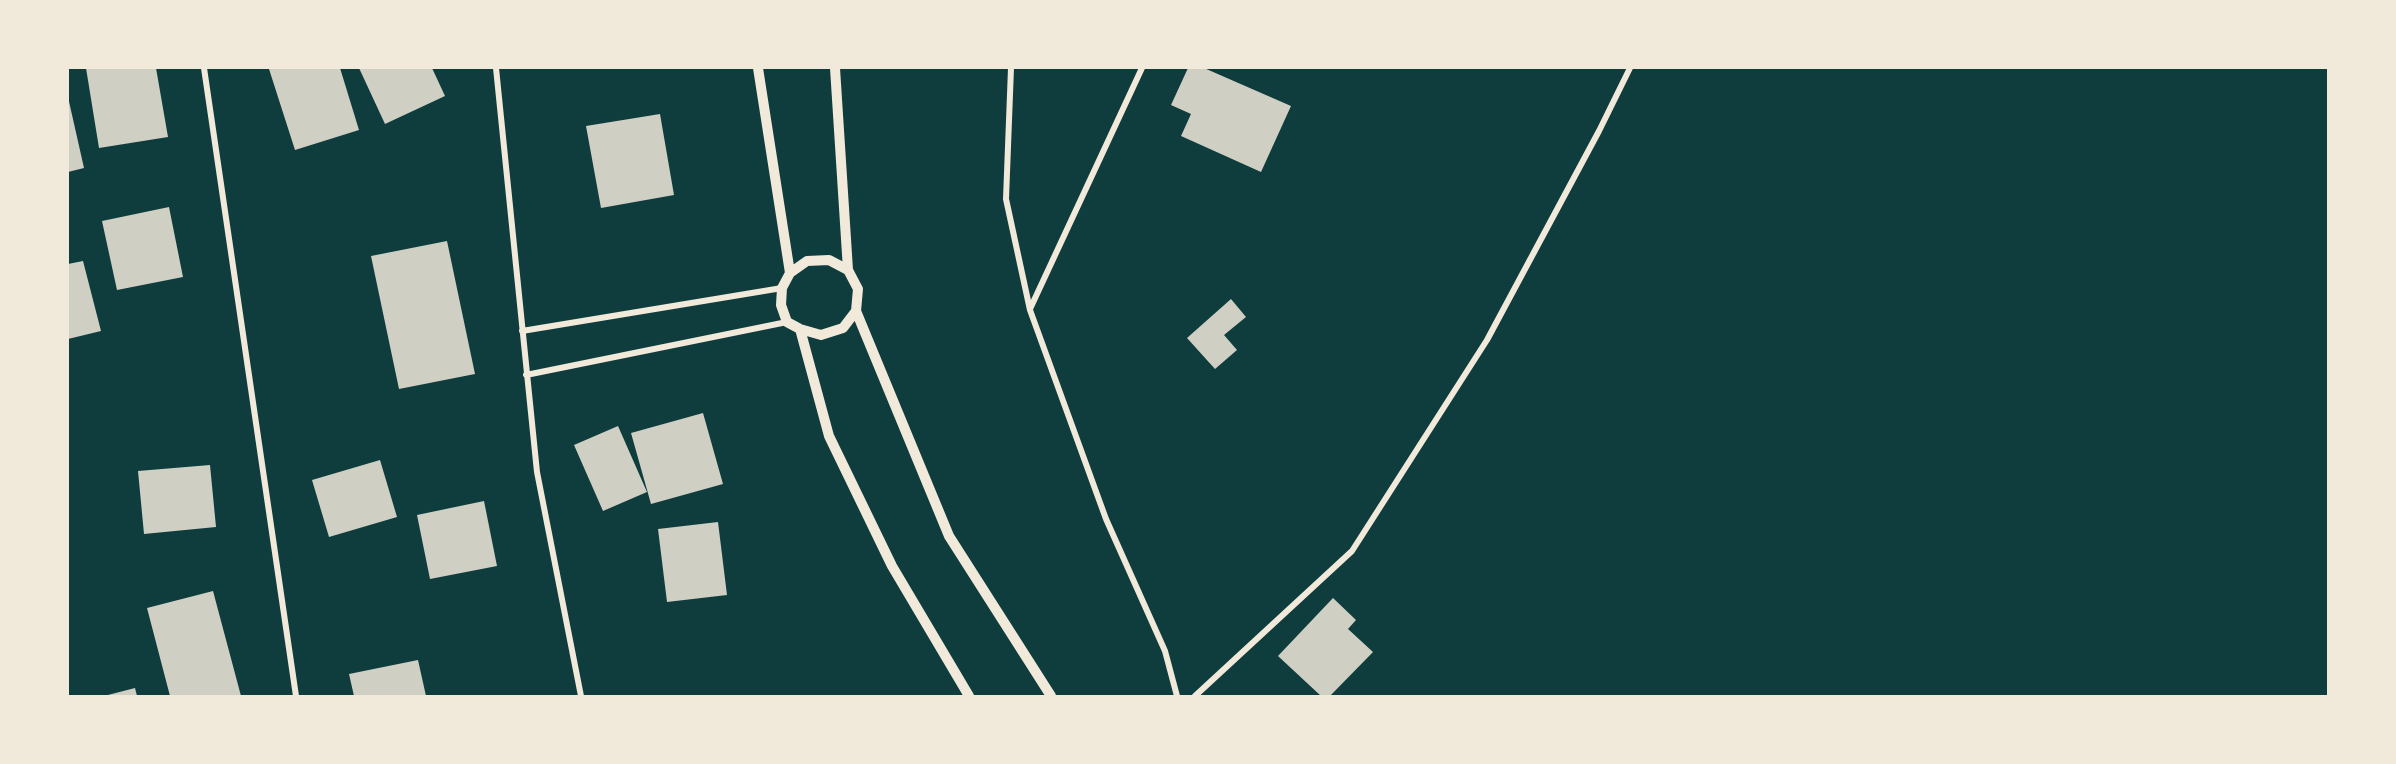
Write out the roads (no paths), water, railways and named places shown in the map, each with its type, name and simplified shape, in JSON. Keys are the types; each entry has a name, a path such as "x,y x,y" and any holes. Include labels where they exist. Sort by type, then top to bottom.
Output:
{"street":[{"path":"204,68 296,696"},
{"path":"496,68 537,472 581,696"},
{"path":"758,68 790,273"},
{"path":"835,68 848,270 858,289 856,311 949,536 1051,696"},
{"path":"1011,68 1006,199 1030,310 1106,519 1165,651 1178,696"},
{"path":"1030,310 1142,68"},
{"path":"1195,696 1352,551 1487,340 1599,131 1630,68"},
{"path":"787,322 781,305 782,288 790,273 807,261 829,260 848,270"},
{"path":"522,331 782,288"},
{"path":"526,375 787,322 800,329 821,335 843,328 856,311"},
{"path":"800,329 830,436 892,566 969,696"}]}
